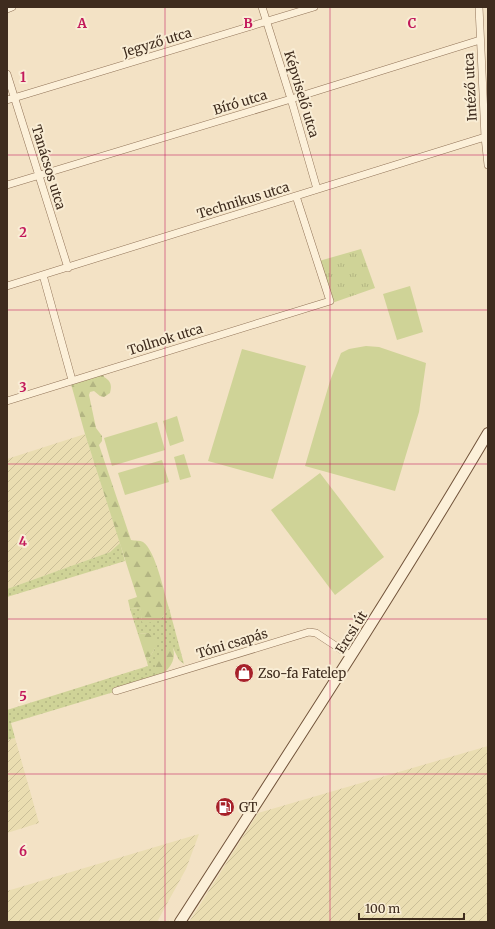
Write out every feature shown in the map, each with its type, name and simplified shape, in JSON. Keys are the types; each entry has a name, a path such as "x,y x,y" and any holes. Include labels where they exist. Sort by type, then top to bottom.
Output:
{"main road":[{"name":"Ercsi út","path":"180,922 351,656 488,433"}],"street":[{"path":"7,8 12,7"},
{"name":"Képviselő utca","path":"262,7 317,189"},
{"name":"Jegyző utca","path":"7,100 314,7"},
{"name":"Intéző utca","path":"479,7 480,40 484,54 485,137 488,165"},
{"name":"Bíró utca","path":"7,185 480,40"},
{"name":"Tanácsos utca","path":"7,74 68,268"},
{"name":"Technikus utca","path":"7,286 485,137"},
{"name":"Tollnok utca","path":"7,401 330,301 296,196"},
{"path":"43,275 72,380"},
{"name":"Tóni csapás","path":"116,691 309,632 316,633 351,656"}],"shaded area":[{"path":"85,434 120,543 110,552 7,589 7,459"},
{"path":"15,738 39,823 7,833 7,740"},
{"path":"488,746 488,922 189,922 258,813"},
{"path":"199,834 186,869 157,922 7,922 7,891"}],"green space":[{"path":"361,249 375,288 332,303 319,261"},
{"path":"410,286 423,332 397,340 383,294"},
{"path":"366,346 379,347 426,363 419,412 395,491 305,466 330,381 341,353 349,349"},
{"path":"242,349 306,366 273,479 208,461"},
{"path":"103,374 110,384 110,393 104,397 100,396 94,391 90,392 89,395 96,428 102,436 102,441 99,445 131,540 143,542 152,554 169,608 160,620 143,624 140,608 130,609 128,600 137,597 85,434 71,384"},
{"path":"177,416 184,441 170,446 163,421"},
{"path":"157,422 165,450 112,466 104,438"},
{"path":"184,454 191,477 180,480 174,457"},
{"path":"162,460 169,482 125,495 118,473"},
{"path":"320,473 384,557 335,595 271,510"},
{"path":"120,543 125,561 7,597 7,589 110,552"},
{"path":"140,608 142,613 141,619 160,620 169,608 184,664 179,660 173,648 157,679 11,723 15,738 7,740 7,710 148,666 147,662 155,648 149,633 138,634 130,609"},
{"path":"149,633 155,640 155,648 147,662 138,634"},
{"path":"173,648 174,658 170,666 157,679 155,667 156,659 162,653"}],"place":[{"name":"Zso-fa Fatelep","path":"244,673"},
{"name":"GT","path":"225,807"}]}
